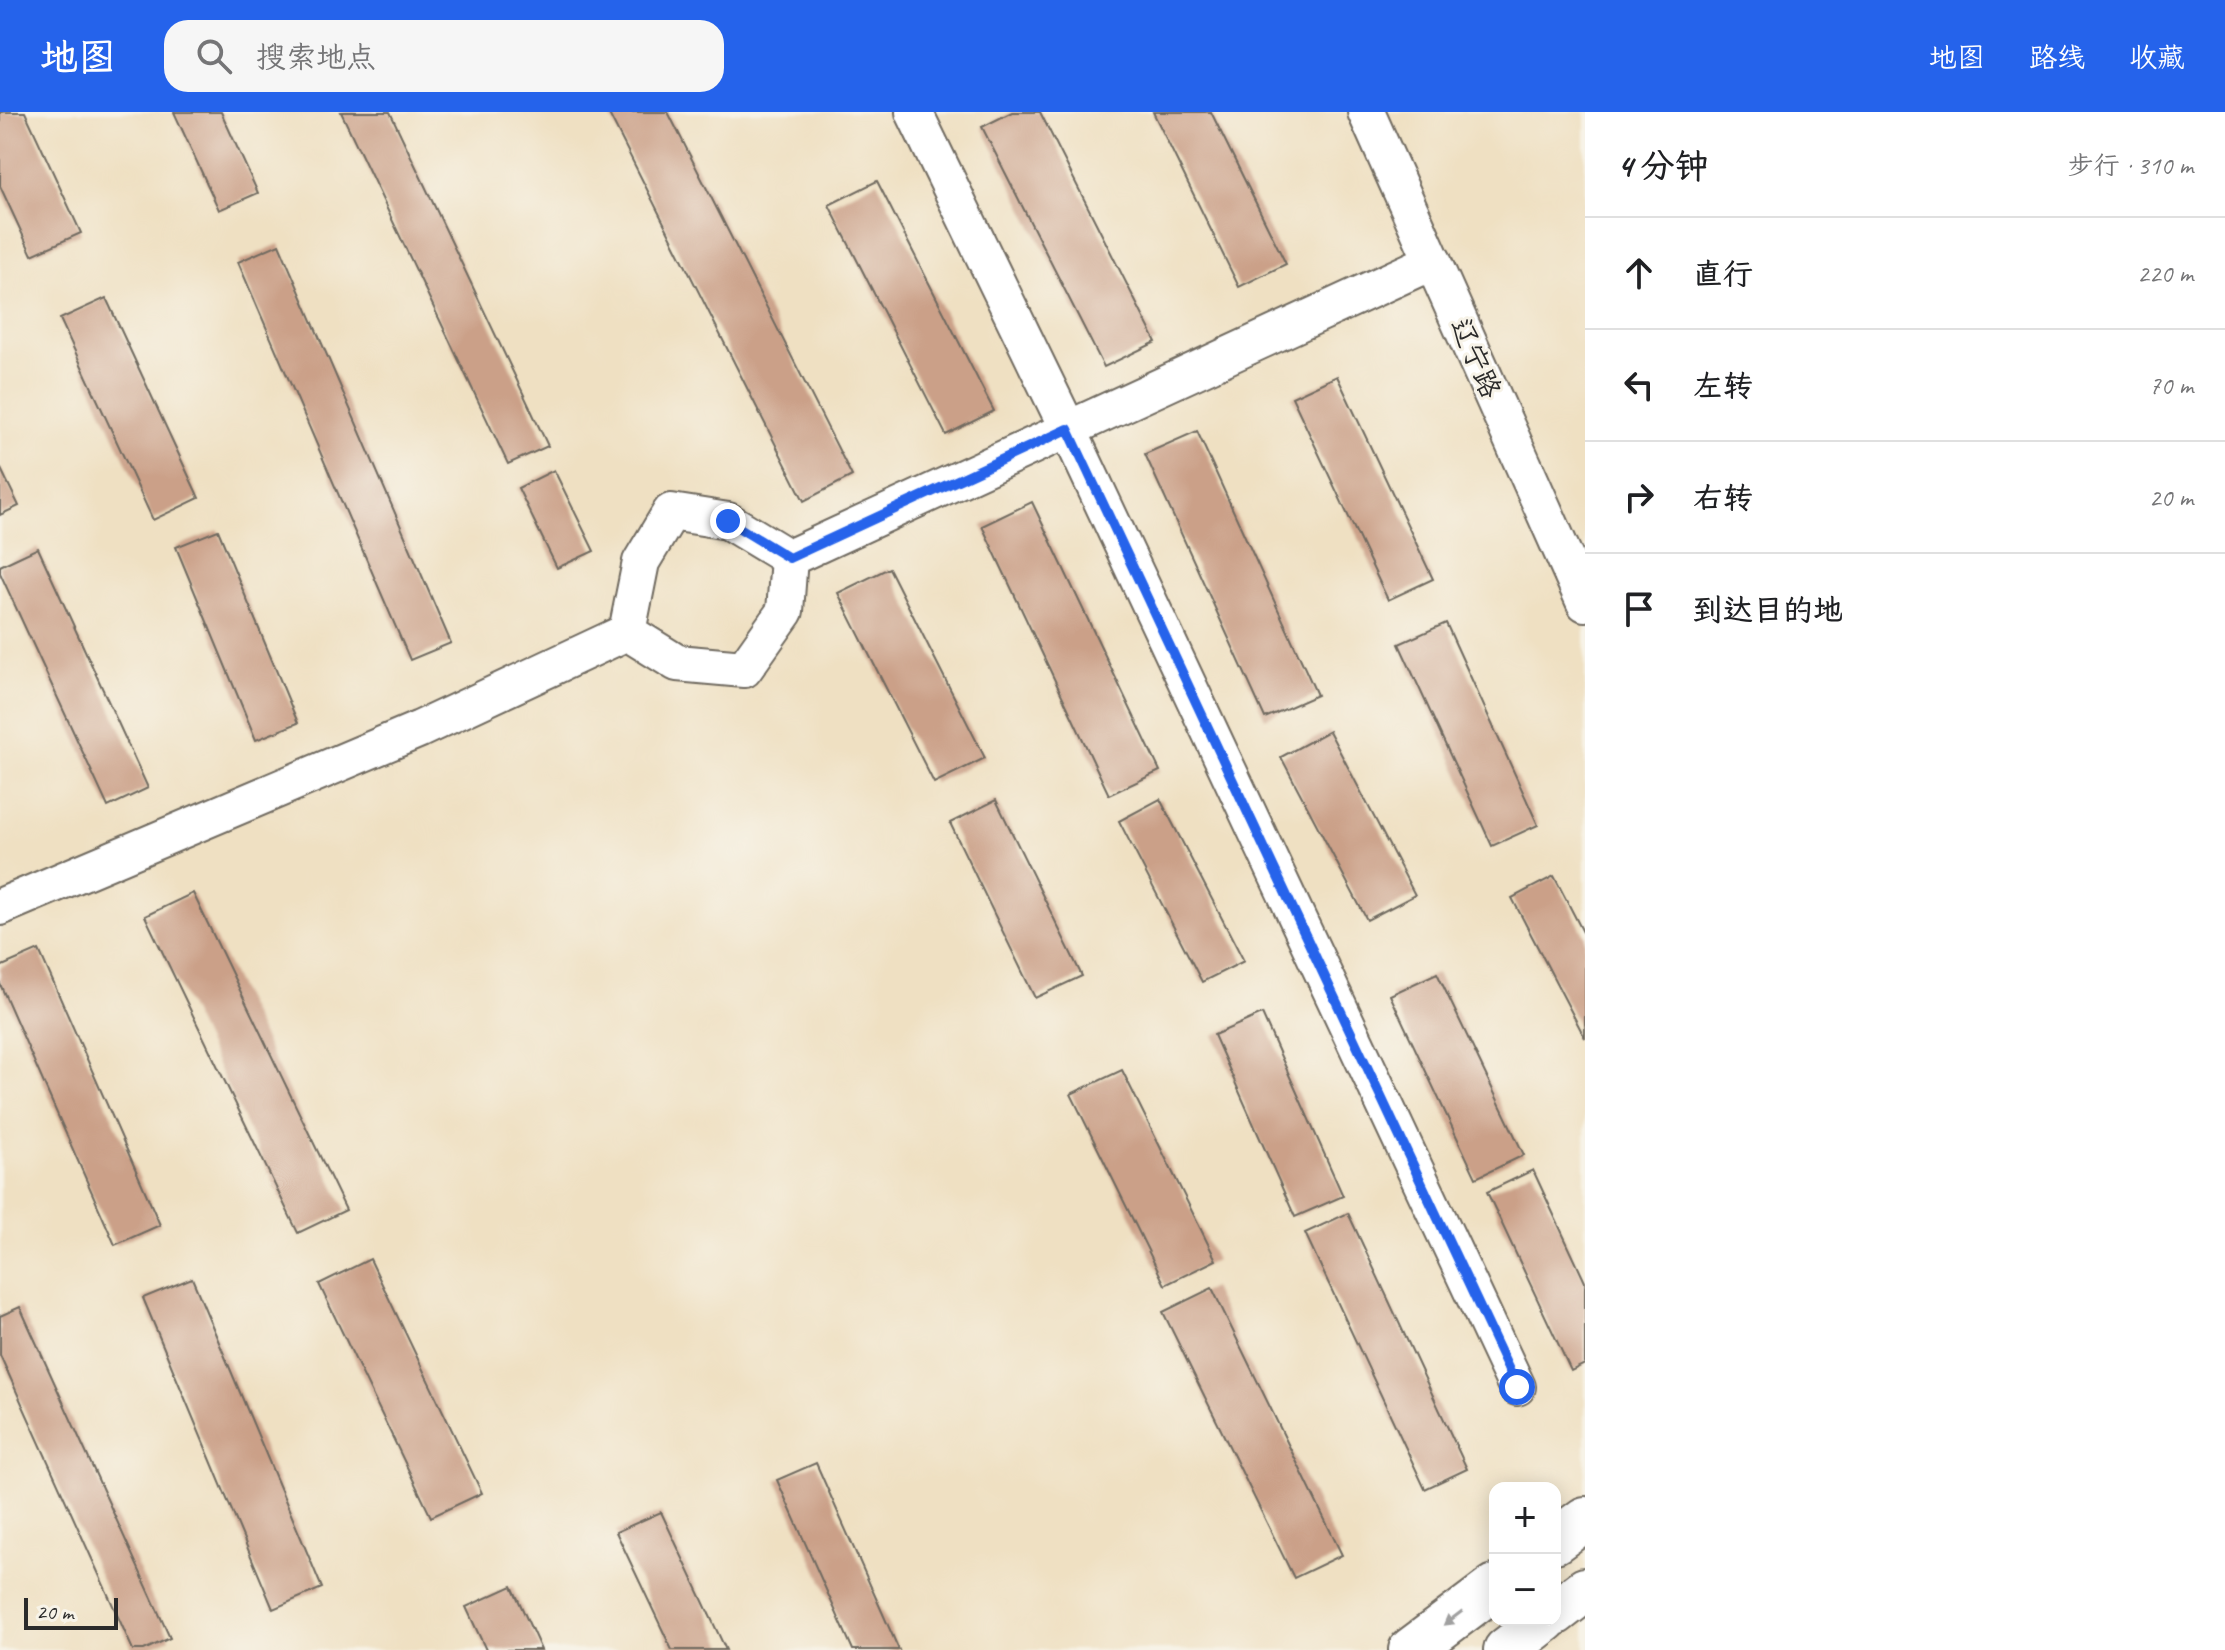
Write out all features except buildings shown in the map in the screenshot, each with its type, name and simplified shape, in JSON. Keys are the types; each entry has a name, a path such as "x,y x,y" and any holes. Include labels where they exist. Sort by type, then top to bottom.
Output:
{"main road":[{"path":"1561,1537 1585,1519"},
{"path":"1561,1608 1585,1590"},
{"path":"1411,1650 1489,1592"},
{"path":"1506,1650 1537,1626"}],"street":[{"path":"914,112 1068,429 1517,1387"},
{"name":"辽宁路","path":"1366,112 1585,603"},
{"path":"789,558 1433,261"},
{"path":"627,632 641,562 671,512 728,521 789,558"},
{"path":"627,632 677,663 744,669 785,611 789,558"},
{"path":"0,907 420,729 627,632"}],"route":[{"path":"728,521 789,558 1068,429 1517,1387"}]}
